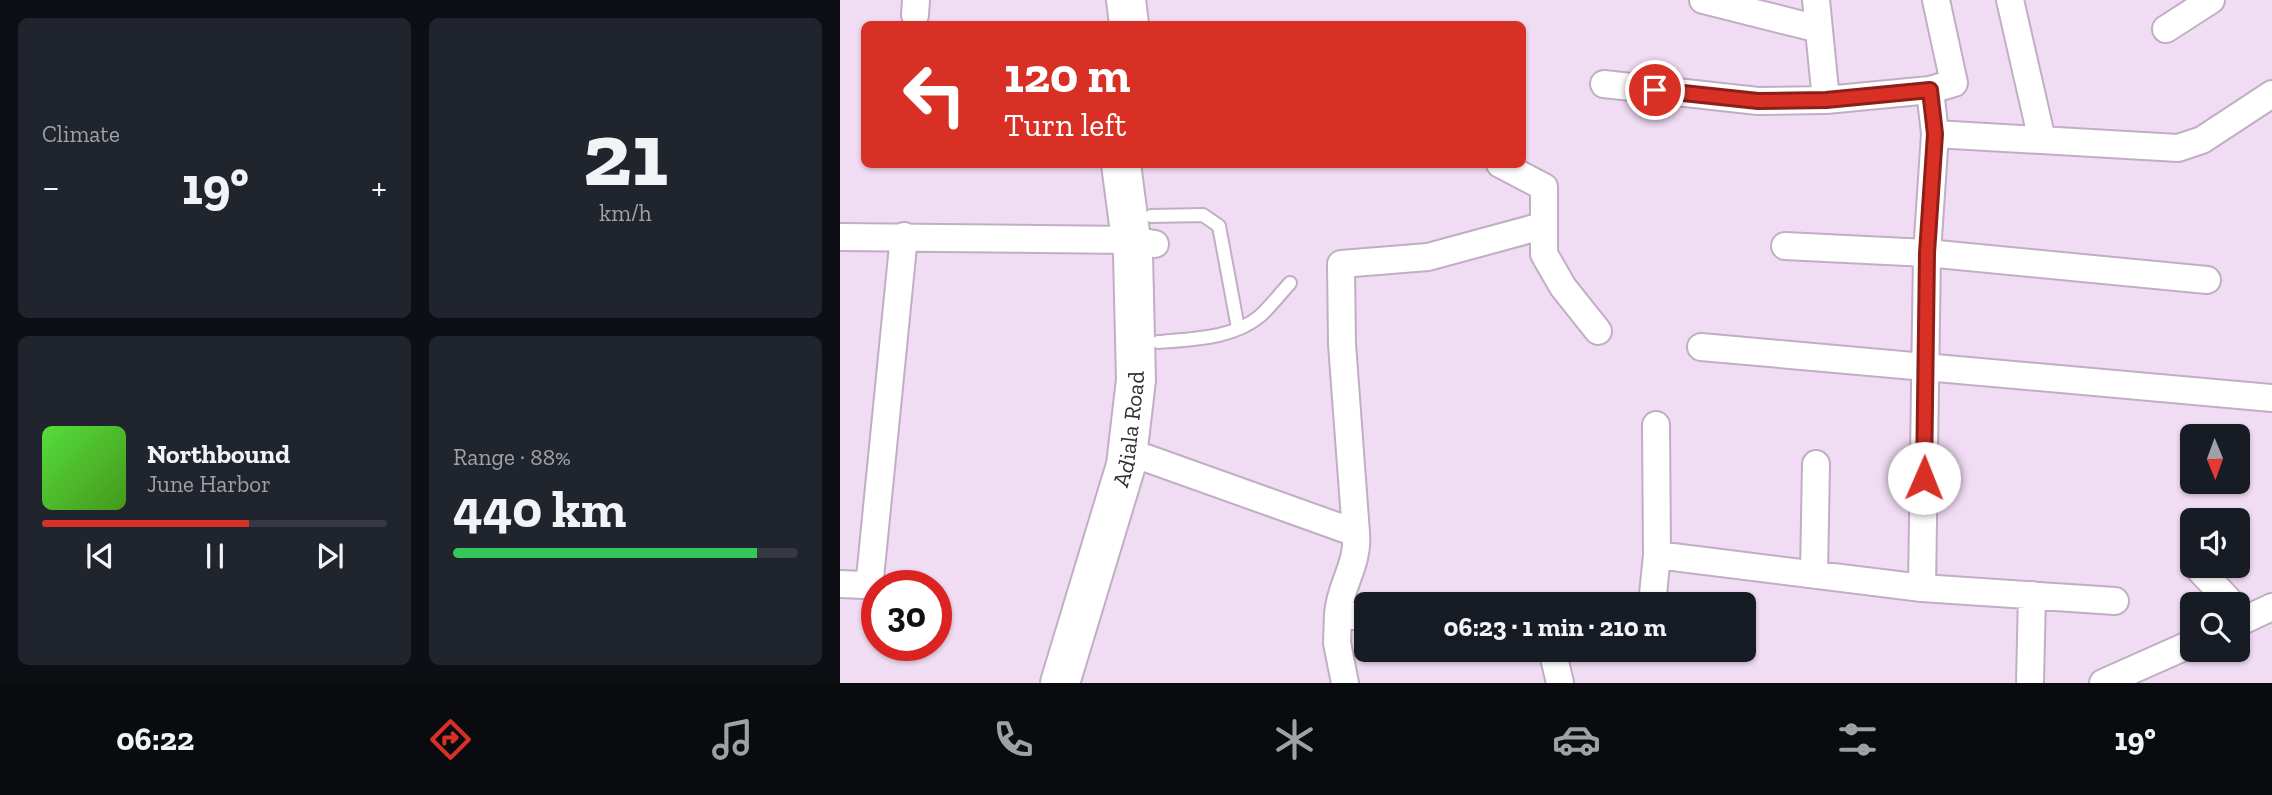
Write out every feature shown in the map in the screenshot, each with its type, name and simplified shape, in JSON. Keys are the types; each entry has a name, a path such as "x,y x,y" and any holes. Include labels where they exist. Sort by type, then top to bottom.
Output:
{"main road":[{"path":"1103,0 1105,21"},
{"path":"1126,0 1129,21"},
{"name":"Adiala Road","path":"1083,683 1121,559 1146,458 1159,378 1158,342 1146,233 1122,168"},
{"name":"Adiala Road","path":"1060,683 1126,465 1136,380 1146,233 1145,168"}],"street":[{"path":"1703,0 1819,29"},
{"path":"1816,0 1826,100"},
{"path":"1604,85 1758,101 1826,100 1930,90 1954,83 1936,0"},
{"path":"2010,0 2042,140"},
{"path":"2166,29 2211,0"},
{"path":"1922,587 1927,253 1935,134 1930,90"},
{"path":"1935,134 2178,148 2202,140 2272,94"},
{"path":"1508,168 1544,187 1544,254 1550,267 1598,331"},
{"path":"1345,683 1338,643 1339,600 1357,559 1342,344 1341,264 1428,257 1542,226"},
{"path":"840,237 1146,233"},
{"path":"840,584 864,585 870,578 904,236"},
{"path":"1785,246 1927,253 2207,280"},
{"path":"1701,347 2272,398"},
{"path":"1653,592 1657,555 1656,425"},
{"path":"1146,458 1356,533"},
{"path":"1814,574 1816,464"},
{"path":"1657,555 1922,587 2115,601"},
{"path":"2207,578 2220,592"},
{"path":"2030,683 2032,595"},
{"path":"2250,612 2272,607"},
{"path":"1338,614 1354,616"},
{"path":"2103,683 2180,649"},
{"path":"1555,662 1560,683"}],"lane":[{"path":"1146,233 1203,215 1219,226 1238,328"},
{"path":"1158,342 1211,336 1238,328 1259,317 1290,283"}],"route":[{"path":"1655,90 1758,101 1826,100 1930,90 1935,134 1927,253 1924,478"}]}
